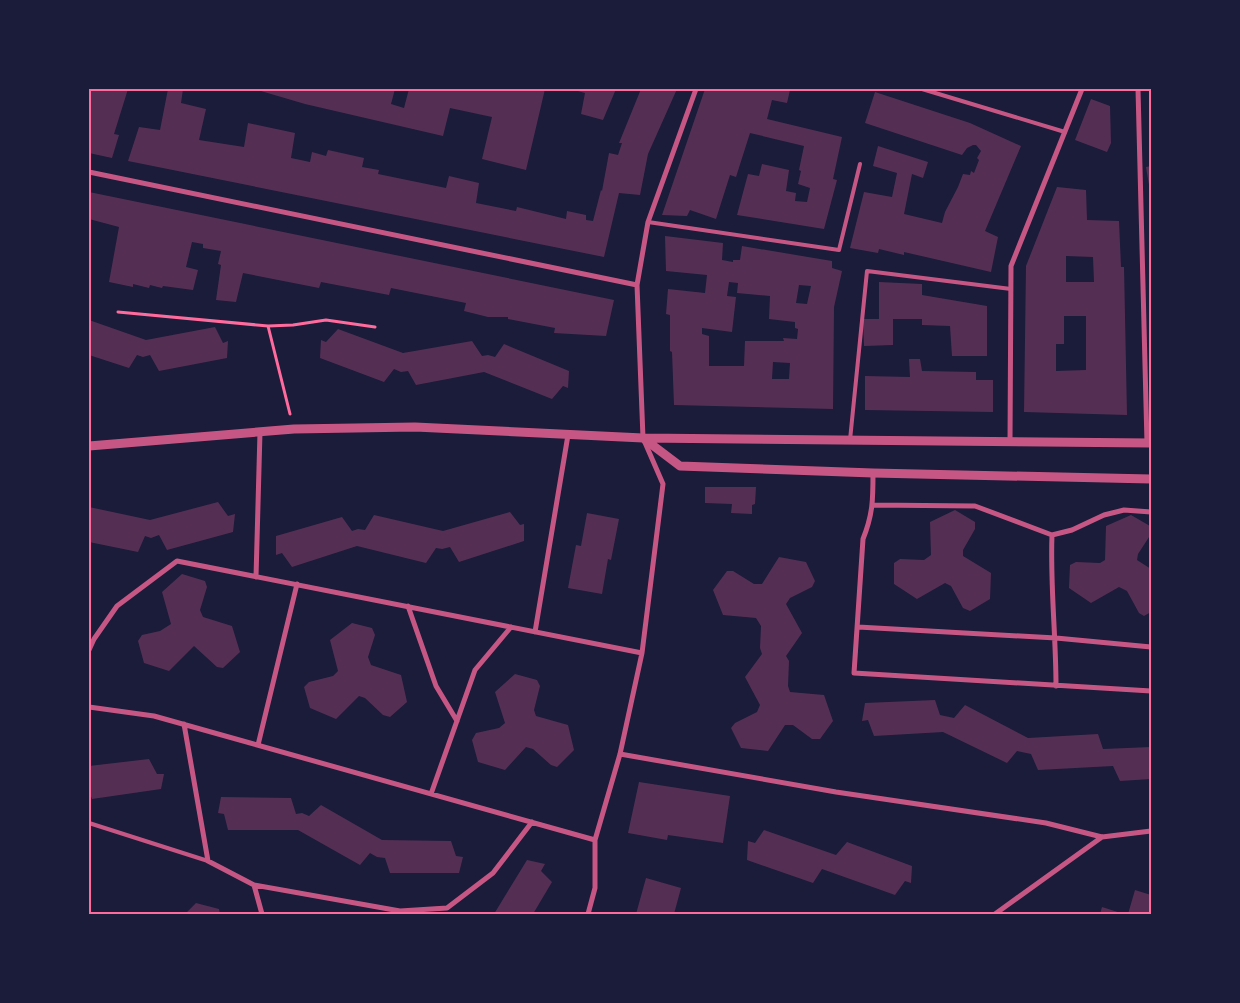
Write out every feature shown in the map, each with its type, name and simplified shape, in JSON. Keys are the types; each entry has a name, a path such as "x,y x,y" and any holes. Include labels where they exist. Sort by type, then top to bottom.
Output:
{"street":[{"path":"588,914 595,888 595,840 620,754 642,653 663,484 643,438 637,285 648,222 696,89"},
{"path":"1010,441 1011,266 1082,89"},
{"path":"89,446 294,429 415,428 643,438 1149,443 1138,89"},
{"path":"89,172 637,285"},
{"path":"256,577 260,432"},
{"path":"534,632 568,435"},
{"path":"643,438 680,466 874,473 1151,479"},
{"path":"874,473 873,506 863,539 854,673 1151,691"},
{"path":"873,506 975,506 1052,535 1072,530 1104,515 1124,510 1151,512"},
{"path":"1052,535 1056,686"},
{"path":"89,650 117,606 177,561 642,653"},
{"path":"258,745 297,584"},
{"path":"408,606 436,686 457,721"},
{"path":"431,794 475,670 512,627"},
{"path":"858,627 1056,638 1151,647"},
{"path":"89,708 154,716 595,840"},
{"path":"184,724 208,860 254,885 401,913 447,908 493,873 532,822"},
{"path":"620,754 836,792 1046,823 1102,837 1151,831"},
{"path":"995,914 1102,837"},
{"path":"254,885 262,914"},
{"path":"447,908 451,914"}],"lane":[{"path":"922,89 1065,132"},
{"path":"648,222 839,250 860,164"},
{"path":"850,440 868,271 1011,289"},
{"path":"89,823 208,860"}],"path":[{"path":"118,312 268,326 293,325 326,320 375,327"},
{"path":"268,326 294,429"}],"building":[{"path":"89,89 128,89 114,134 119,135 112,158 89,153"},
{"path":"168,89 183,89 181,103 206,109 199,140 244,147 248,123 295,133 291,158 310,162 312,152 326,156 328,150 364,158 362,167 379,170 378,174 446,188 449,176 479,183 476,203 516,211 517,207 566,219 567,211 586,215 586,220 593,221 602,191 609,153 618,155 622,143 619,143 641,89 677,89 648,154 640,195 619,193 604,257 128,161 139,127 160,130"},
{"path":"254,89 364,89 371,91 372,89 395,89 391,104 404,108 409,89 545,89 526,170 482,159 492,117 450,108 443,136 305,104"},
{"path":"570,89 616,89 603,120 581,114 585,93"},
{"path":"705,89 790,90 787,103 772,100 767,119 842,137 833,179 837,180 824,229 737,215 748,174 759,176 762,164 789,170 786,191 796,193 795,201 807,202 810,188 798,184 804,146 750,133 736,177 730,175 716,219 690,210 687,216 662,215"},
{"path":"875,92 970,123 1021,146 985,231 998,237 991,272 904,252 904,255 879,249 878,253 850,248 864,192 892,197 897,173 873,166 878,146 928,162 923,178 912,174 904,214 942,223 945,212 963,174 970,175 971,171 974,173 979,160 977,158 981,151 976,145 973,145 967,148 962,155 865,123"},
{"path":"1091,99 1110,106 1111,143 1107,152 1075,140"},
{"path":"1151,166 1151,191 1150,191 1146,167"},
{"path":"1057,187 1086,190 1087,220 1119,221 1121,267 1124,267 1127,415 1024,412 1026,266","holes":["1066,256 1093,257 1094,282 1066,282","1064,316 1086,316 1086,370 1056,371 1056,344 1064,344"]},
{"path":"89,192 614,300 606,336 554,333 555,328 508,319 508,317 488,317 464,311 466,303 391,288 389,295 321,282 319,288 243,273 236,302 216,300 221,265 218,264 221,251 203,248 203,244 192,242 186,267 198,270 193,290 163,286 162,288 150,285 149,288 133,284 133,287 109,282 119,227 89,219"},
{"path":"665,236 723,243 722,260 733,262 733,260 740,260 742,246 832,261 832,268 842,271 834,307 833,409 674,405 672,352 670,351 670,315 666,314 668,289 705,293 707,275 666,271","holes":["729,282 738,283 737,293 770,296 769,319 795,322 795,328 798,329 797,339 783,338 784,341 745,341 744,366 709,366 709,336 702,334 702,328 732,332 736,297 727,296","799,285 811,286 807,304 796,303","773,362 790,363 789,379 772,379"]},
{"path":"879,282 922,284 922,295 987,306 987,356 952,356 950,326 922,325 922,319 893,319 893,345 864,346 863,319 879,319"},
{"path":"89,320 146,340 215,327 223,343 228,341 227,358 159,371 150,355 143,357 137,355 129,368 89,355"},
{"path":"338,329 403,353 472,341 482,356 495,357 504,344 569,371 568,388 563,386 552,399 484,372 416,385 408,371 401,372 394,369 384,382 320,358 321,340 326,342"},
{"path":"909,359 920,359 922,371 976,372 976,380 993,380 993,412 865,410 865,376 910,377"},
{"path":"705,487 756,487 755,504 752,505 752,514 731,513 732,504 705,503"},
{"path":"218,502 228,516 235,514 233,532 167,550 159,535 151,538 145,536 138,552 89,542 89,507 150,520"},
{"path":"955,510 975,522 975,529 963,550 963,556 991,573 990,599 970,611 963,608 951,586 945,583 917,599 894,584 894,563 900,559 924,560 931,555 930,522"},
{"path":"510,512 520,525 524,524 524,541 459,562 450,547 436,548 426,563 357,546 292,567 282,553 276,555 276,536 342,517 352,531 358,529 365,530 374,515 443,531"},
{"path":"587,513 619,519 611,560 608,559 602,594 568,588 576,545 581,546"},
{"path":"1131,515 1150,526 1151,534 1138,554 1137,560 1151,569 1151,612 1144,616 1139,613 1127,591 1119,587 1091,603 1069,588 1070,565 1076,562 1100,563 1105,560 1106,526"},
{"path":"779,557 806,562 815,581 812,587 790,598 786,604 802,633 786,656 789,661 788,686 790,692 824,695 833,721 820,739 812,739 793,725 785,725 768,751 741,748 731,728 735,723 757,712 760,705 745,677 762,654 760,648 761,626 756,618 723,615 713,590 727,571 733,571 754,584 762,584"},
{"path":"182,574 205,581 207,587 200,610 203,617 232,626 240,652 223,668 217,667 194,646 169,671 144,663 138,641 142,635 160,631 171,624 162,592"},
{"path":"352,623 372,628 375,635 368,657 371,665 401,675 407,702 390,717 383,715 365,698 359,696 336,719 310,708 304,687 309,682 333,676 338,671 330,640"},
{"path":"515,674 537,680 540,686 534,710 536,716 568,725 574,750 557,767 551,765 533,749 526,747 505,770 478,762 472,740 476,733 499,728 505,723 495,692"},
{"path":"935,700 940,715 954,718 965,705 1028,738 1098,734 1103,749 1151,747 1151,779 1120,781 1113,766 1038,770 1031,754 1017,751 1007,763 943,732 874,736 868,720 862,721 865,703"},
{"path":"149,759 157,774 164,774 161,789 92,799 89,792 89,766"},
{"path":"639,782 730,796 723,843 668,835 667,840 628,833"},
{"path":"221,797 291,798 296,814 302,813 309,816 321,805 382,840 451,841 456,856 463,857 459,873 390,873 385,858 377,857 370,853 360,865 298,830 228,830 224,814 218,813"},
{"path":"764,830 836,855 847,842 912,866 911,883 905,881 895,895 822,869 813,883 747,860 748,841 755,843"},
{"path":"527,860 545,864 541,871 552,882 533,914 494,914"},
{"path":"646,878 681,888 674,914 636,914"},
{"path":"1135,890 1151,895 1151,914 1128,914"},
{"path":"196,903 219,909 220,914 185,914"},
{"path":"1102,907 1124,914 1100,914"}]}
